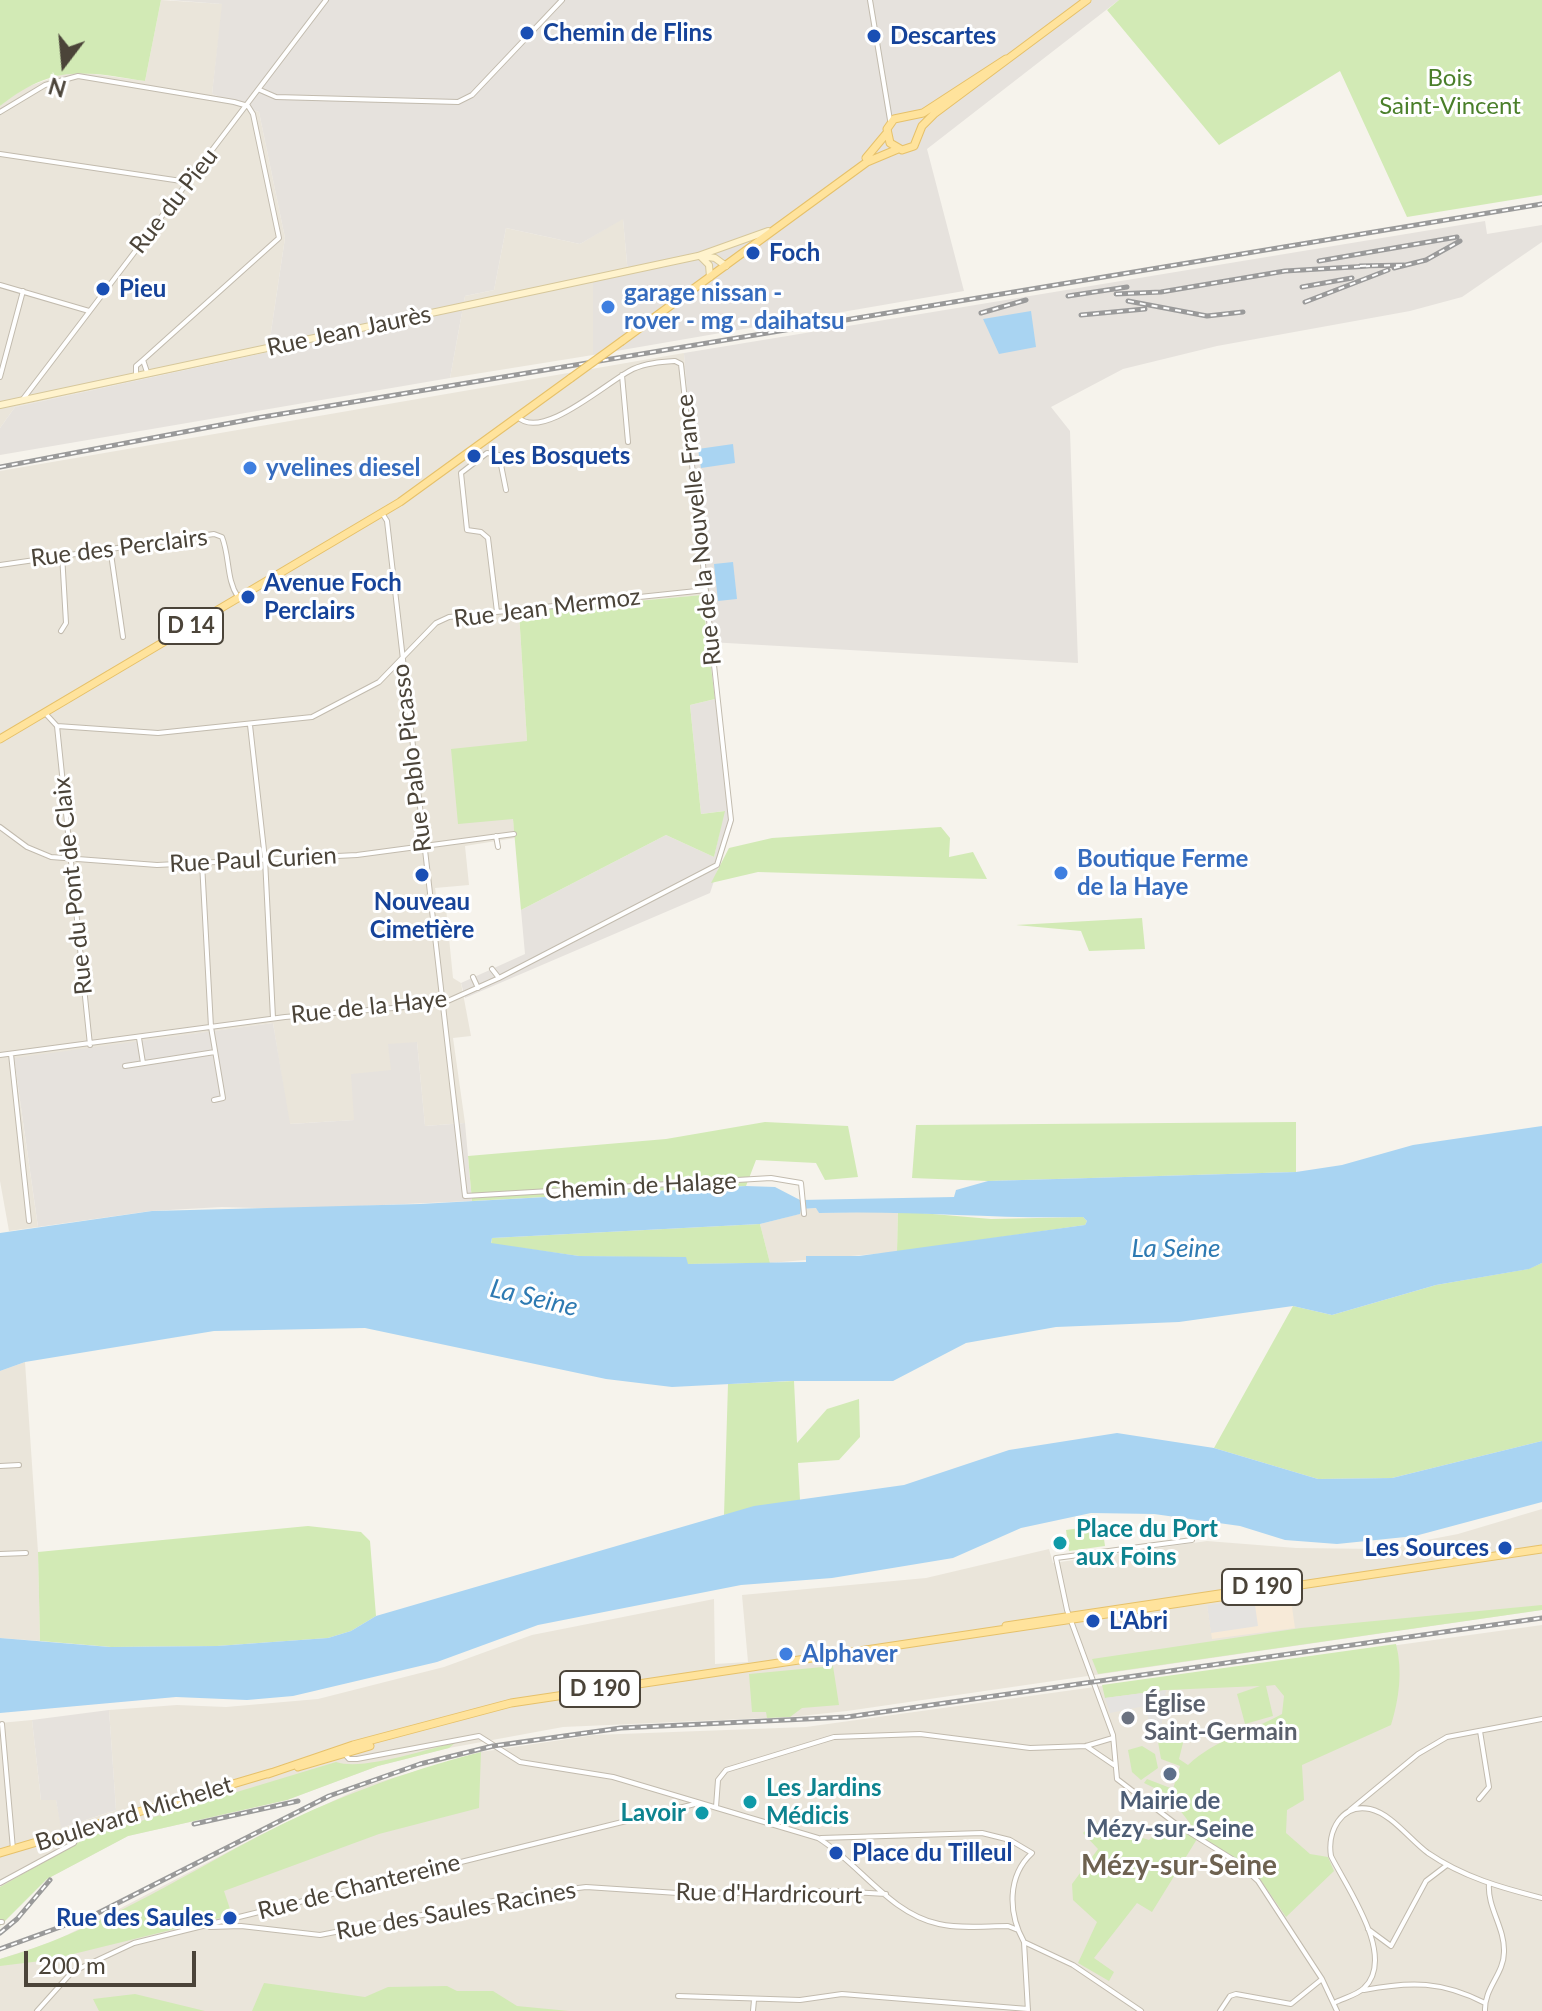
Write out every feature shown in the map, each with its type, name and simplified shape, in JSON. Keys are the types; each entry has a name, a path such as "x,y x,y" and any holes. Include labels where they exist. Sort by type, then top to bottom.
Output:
{"main road":[{"path":"1006,59 928,110 890,123 887,132 890,143 898,149 913,147 934,114 1087,0"},
{"path":"906,116 917,122 921,131"},
{"name":"D 14","path":"828,189 877,149 887,132"},
{"name":"D 14","path":"0,738 382,513 729,264 768,231 880,154 898,149"},
{"name":"Rue Jean Jaurès","path":"0,405 698,256 768,231"},
{"path":"719,249 729,264"},
{"path":"698,256 729,264"},
{"path":"698,256 707,262 710,277"},
{"name":"D 190","path":"1070,1617 1542,1547"},
{"name":"Boulevard Michelet","path":"0,1853 506,1704 1070,1617"}],"street":[{"name":"Rue du Pieu","path":"24,401 326,0"},
{"path":"260,90 276,97 458,102 472,95 562,0"},
{"path":"870,0 890,103 890,123"},
{"path":"0,112 45,85 78,76 248,106 255,124 279,238 136,366 136,377"},
{"path":"890,103 906,116"},
{"path":"0,154 188,182"},
{"path":"0,285 89,311"},
{"path":"0,377 23,291"},
{"path":"143,360 147,375"},
{"name":"Rue de la Nouvelle France","path":"518,417 529,423 555,417 622,375 653,363 675,361 681,364 731,820 723,852 710,871"},
{"path":"622,375 628,442"},
{"path":"497,612 488,538 481,532 467,530 461,473 487,453 499,455 506,490"},
{"name":"Rue Pablo Picasso","path":"382,513 387,521 465,1196"},
{"name":"Rue des Perclairs","path":"1,564 214,534 222,537 226,546 231,587 238,597"},
{"path":"110,547 123,637"},
{"path":"61,631 66,623 62,554"},
{"name":"Rue Jean Mermoz","path":"57,726 158,733 320,714 371,688 391,673 436,623 449,617 706,590"},
{"path":"45,713 57,726"},
{"path":"250,724 265,859 273,1018"},
{"name":"Rue du Pont de Claix","path":"57,726 90,1045"},
{"name":"Rue Paul Curien","path":"0,827 40,853 70,859 157,865 345,856 514,834"},
{"path":"496,836 498,847"},
{"path":"202,863 211,1027 223,1098 214,1100"},
{"name":"Rue de la Haye","path":"0,1055 273,1018 441,1004 710,871"},
{"path":"492,969 499,978"},
{"path":"473,977 478,988"},
{"path":"139,1038 143,1063"},
{"path":"125,1066 215,1052"},
{"path":"11,1054 29,1221"},
{"name":"Chemin de Halage","path":"465,1196 771,1178 801,1183 804,1214"},
{"path":"0,1466 19,1465"},
{"path":"1192,1540 1056,1558 1070,1617 1113,1737 1117,1779 1176,1824 1237,1862 1258,1881 1336,2002 1337,2011"},
{"path":"0,1554 26,1553"},
{"path":"1362,1990 1374,1976 1376,1960 1368,1929 1331,1856 1329,1843 1335,1825 1418,1754 1447,1737 1542,1719"},
{"path":"2,1724 13,1849"},
{"path":"1479,1799 1489,1787 1480,1731"},
{"path":"716,1807 718,1780 726,1770 834,1737 920,1734 1030,1748 1086,1746 1113,1737"},
{"path":"342,1751 349,1759 357,1759 474,1736 520,1762 598,1773 818,1838 843,1854 884,1893 937,1924 1008,1926 1018,1930"},
{"path":"1086,1746 1114,1765"},
{"name":"Rue de Chantereine","path":"37,2011 55,1988 81,1967 134,1943 701,1803"},
{"path":"1350,1810 1361,1808 1382,1813 1447,1865 1489,1884 1542,1898"},
{"path":"0,1883 78,1840 79,1830"},
{"path":"678,1996 800,2000 842,1994 1028,2010 1024,1942 1018,1930 1011,1886 1019,1865 1032,1853 1010,1840 982,1833 818,1838"},
{"path":"62,1835 66,1848"},
{"path":"1368,1929 1391,1946 1426,1881 1447,1865"},
{"path":"1485,2011 1485,2003 1504,1951 1489,1884"},
{"name":"Rue des Saules Racines","path":"200,1927 241,1926 320,1935 557,1889 586,1887 664,1893"},
{"name":"Rue d'Hardricourt","path":"664,1893 884,1893"},
{"path":"1024,1942 1084,1971 1141,2011"},
{"path":"1220,2011 1230,1996 1236,1994 1291,2004 1322,1979"},
{"path":"1336,2002 1362,1990 1428,1983 1462,1991 1485,2003"},
{"path":"753,2011 754,2000"}],"shaded area":[{"path":"161,0 223,4 212,94 259,112 285,238 268,352 15,407 0,428 0,106 21,89 72,71 145,81"},
{"path":"170,0 1119,0 927,149 964,291 593,355 593,282 628,274 623,219 580,244 506,228 494,290 465,296 450,378 0,455 0,428 15,407 268,352 285,238 259,112 212,94 222,4"},
{"path":"623,218 628,275 593,282 593,355 450,378 465,296 494,290 506,228 580,244"},
{"path":"1485,221 1487,234 1542,225 1542,242 1462,297 1410,311 1217,346 1123,369 1051,407 1070,431 1078,663 709,642 702,595 684,353"},
{"path":"684,353 702,595 519,612 527,741 513,818 515,838 465,846 469,885 435,888 438,907 446,908 453,978 461,983 471,1036 453,1038 465,1123 425,1126 417,1042 355,1120 289,1124 273,1023 14,1059 38,1227 9,1231 0,1181 0,471"},
{"path":"715,699 732,827 710,893 465,998 461,983 525,954 521,910 666,835 714,857 724,811 701,814 690,705"},
{"path":"273,1023 290,1124 354,1120 351,1074 391,1070 388,1044 417,1042 425,1126 465,1123 472,1201 151,1211 38,1227 14,1058"},
{"path":"817,1208 819,1213 898,1211 897,1252 770,1263 760,1224 799,1214 800,1209"},
{"path":"25,1362 38,1552 40,1641 0,1638 0,1371"},
{"path":"1542,1509 1542,1610 847,1711 790,1717 563,1727 449,1748 378,1766 287,1800 128,1836 47,1879 4,1917 0,1926 0,1723 32,1720 41,1800 56,1800 62,1828 116,1810 109,1710 177,1705 226,1707 318,1699 444,1667 532,1635 714,1599 715,1664 748,1662 742,1595 926,1578 1049,1549 1053,1563 1207,1541 1296,1548 1380,1549 1458,1534"},
{"path":"1290,1593 1295,1628 1212,1639 1207,1605"},
{"path":"1254,1598 1258,1626 1211,1633 1207,1605"},
{"path":"1542,1625 1542,2011 0,2011 0,1959 52,1942 260,1835 365,1786 481,1752 594,1735 806,1727"},
{"path":"1166,1690 1161,1730 1152,1733 1145,1706 1110,1713 1105,1698"},
{"path":"109,1710 116,1810 61,1828 56,1800 41,1800 32,1720"}],"green space":[{"path":"0,0 161,0 145,81 86,73 69,74 36,83 0,106"},
{"name":"Bois Saint-Vincent","path":"1119,0 1542,0 1542,195 1407,217 1340,71 1219,145 1107,10"},
{"path":"702,595 715,699 690,705 701,814 725,811 714,857 666,835 521,910 513,819 458,824 451,749 527,741 519,612"},
{"path":"941,827 950,838 949,857 973,852 987,879 758,872 711,883 729,848 772,838"},
{"path":"1142,918 1145,949 1089,951 1081,931 1016,925"},
{"path":"765,1122 848,1126 858,1177 825,1180 816,1163 756,1160 746,1186 472,1201 468,1156 666,1139"},
{"path":"1296,1122 1296,1172 988,1181 912,1178 916,1125"},
{"path":"898,1211 991,1219 1083,1217 1087,1221 1085,1225 897,1252"},
{"path":"760,1224 770,1263 687,1264 685,1258 579,1256 491,1244 492,1238"},
{"path":"1542,1263 1542,1441 1392,1478 1318,1479 1214,1448 1293,1306 1332,1315 1436,1285 1528,1269"},
{"path":"794,1381 797,1443 827,1409 859,1399 860,1437 839,1460 798,1463 800,1500 724,1515 728,1384"},
{"path":"1102,1525 1105,1546 1069,1551 1066,1530"},
{"path":"308,1526 361,1532 370,1541 376,1616 351,1631 328,1638 217,1646 111,1647 40,1641 38,1552"},
{"path":"1542,1605 1542,1610 1098,1674 1092,1659 1301,1628"},
{"path":"1396,1644 1399,1685 1391,1725 1302,1765 1304,1800 1287,1810 1286,1833 1310,1854 1328,1857 1334,1871 1286,1917 1260,1879 1199,1835 1179,1809 1164,1799 1165,1793 1144,1783 1147,1779 1173,1789 1180,1766 1161,1759 1157,1736 1184,1739 1179,1759 1188,1765 1221,1742 1282,1714 1284,1696 1275,1685 1266,1686 1273,1716 1245,1724 1237,1694 1260,1686 1166,1690 1105,1698 1102,1685"},
{"path":"833,1666 839,1705 802,1708 790,1717 767,1718 766,1712 752,1712 749,1674"},
{"path":"455,1743 449,1748 378,1766 287,1800 128,1836 47,1879 0,1926 0,1887 88,1837 336,1762 378,1762"},
{"path":"1142,1746 1155,1754 1158,1768 1141,1780 1132,1772 1128,1750"},
{"path":"481,1752 479,1808 379,1834 224,1891 232,1915 49,1960 0,1966 0,1959 100,1920 313,1810 423,1768"},
{"path":"1094,1822 1149,1840 1167,1823 1197,1839 1152,1912 1137,1903 1094,1958 1114,1972 1109,1981 1078,1963 1097,1922 1073,1900 1072,1884 1098,1849 1083,1833"},
{"path":"264,1983 365,1997 388,1987 447,1986 457,1991 493,1991 517,2006 569,2011 252,2011"},
{"path":"135,1994 205,2011 99,2011 93,1999"}],"water":[{"path":"1031,311 1036,347 999,354 983,319"},
{"path":"733,444 735,463 701,468 698,449"},
{"path":"733,562 737,599 718,601 714,564"},
{"name":"La Seine","path":"1542,1126 1542,1263 1529,1269 1436,1285 1332,1315 1293,1306 1179,1322 1056,1327 966,1343 893,1381 788,1381 672,1387 606,1379 365,1328 214,1331 25,1362 0,1371 0,1233 152,1211 420,1204 746,1186 775,1187 800,1200 954,1197 956,1190 988,1181 1296,1172 1342,1165 1413,1145","holes":["816,1208 819,1213 1083,1217 1087,1221 1085,1225 859,1256 806,1256 806,1262 688,1264 686,1257 579,1256 491,1243 492,1238 760,1224 800,1214 801,1209"]},
{"path":"1117,1433 1214,1448 1318,1479 1392,1478 1542,1441 1542,1502 1415,1536 1337,1544 1285,1540 1240,1526 1154,1514 1091,1513 1021,1528 953,1558 832,1578 741,1585 538,1625 437,1662 293,1696 247,1700 176,1697 0,1713 0,1638 110,1647 217,1646 328,1638 351,1631 376,1616 754,1506 904,1485 1009,1450"}],"railway":[{"path":"0,467 257,418 1542,204"},
{"path":"1319,261 1457,237"},
{"path":"1394,268 1426,260 1460,241"},
{"path":"1360,266 1404,265"},
{"path":"1116,294 1161,292 1285,271 1370,266"},
{"path":"1305,302 1388,270"},
{"path":"1302,287 1352,278"},
{"path":"1068,296 1127,287"},
{"path":"981,313 1026,300"},
{"path":"1128,301 1207,316 1243,312"},
{"path":"1081,315 1145,309"},
{"path":"0,1949 96,1914 329,1796 420,1764 493,1746 621,1728 847,1717 1542,1618"},
{"path":"194,1824 298,1801"},
{"path":"0,1933 17,1919 50,1880"}],"place":[{"name":"Chemin de Flins","path":"527,33"},
{"name":"Descartes","path":"874,36"},
{"name":"Foch","path":"753,253"},
{"name":"Pieu","path":"103,289"},
{"name":"garage nissan - rover - mg - daihatsu","path":"608,307"},
{"name":"Les Bosquets","path":"474,456"},
{"name":"yvelines diesel","path":"250,468"},
{"name":"Avenue Foch Perclairs","path":"248,597"},
{"name":"Boutique Ferme de la Haye","path":"1061,873"},
{"name":"Nouveau Cimetière","path":"422,875"},
{"name":"Place du Port aux Foins","path":"1060,1543"},
{"name":"Les Sources","path":"1505,1548"},
{"name":"L'Abri","path":"1093,1621"},
{"name":"Alphaver","path":"786,1654"},
{"name":"Église Saint-Germain","path":"1128,1718"},
{"name":"Mairie de Mézy-sur-Seine","path":"1170,1774"},
{"name":"Les Jardins Médicis","path":"750,1802"},
{"name":"Lavoir","path":"702,1813"},
{"name":"Place du Tilleul","path":"836,1853"},
{"name":"Rue des Saules","path":"230,1918"}],"district":[{"name":"Mézy-sur-Seine","path":"1179,1866"}]}
